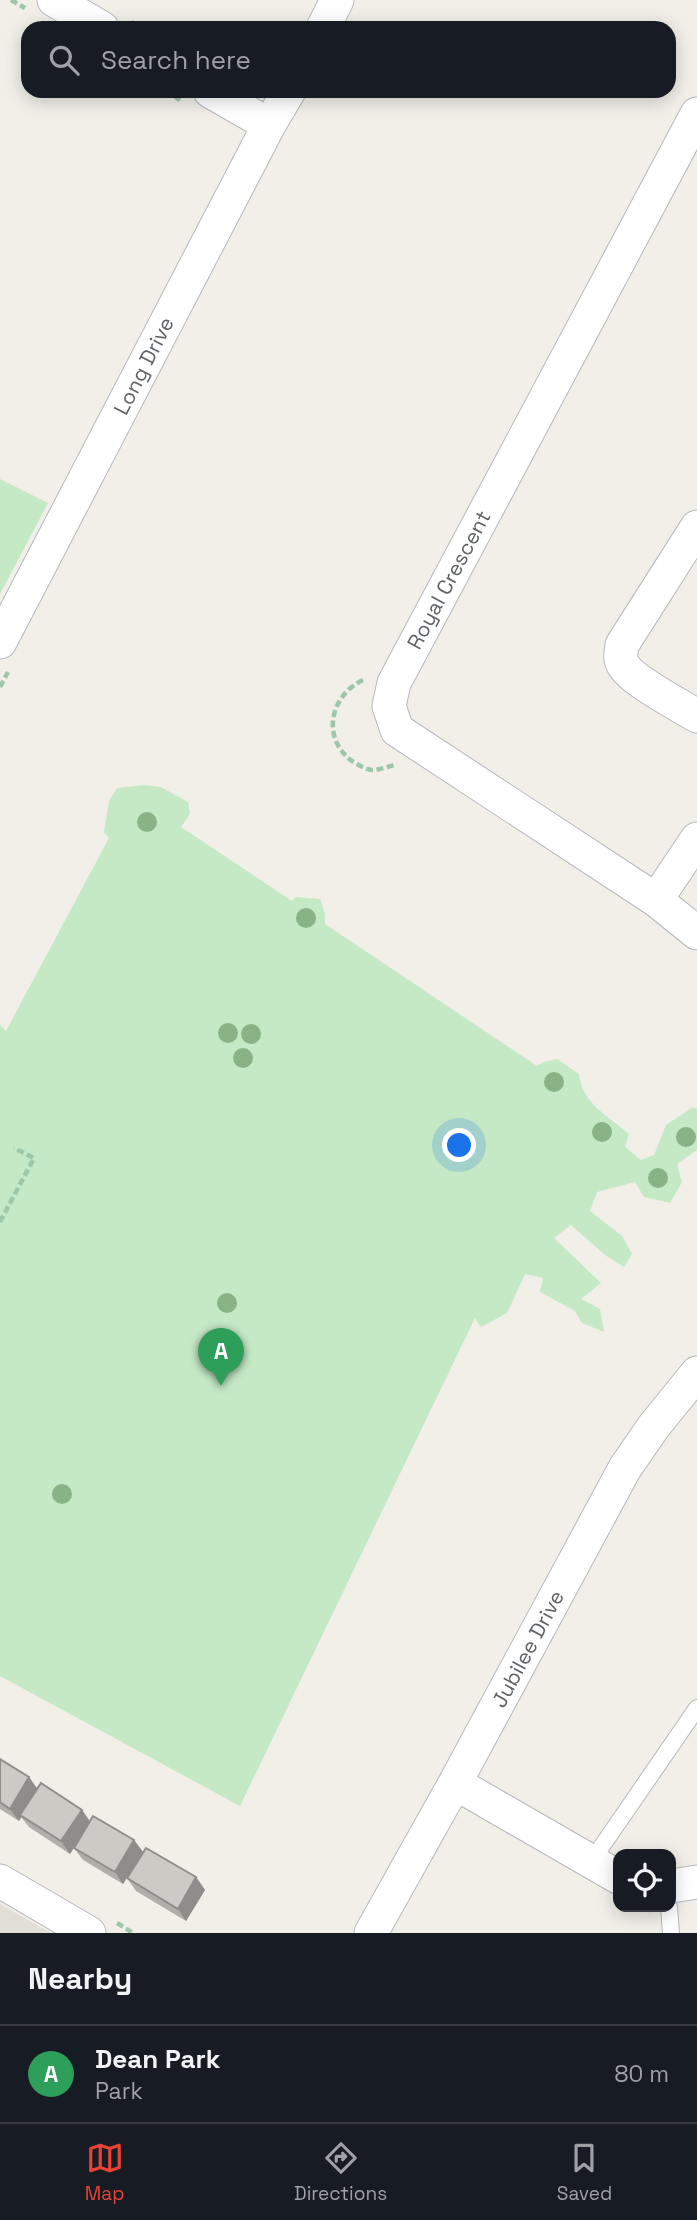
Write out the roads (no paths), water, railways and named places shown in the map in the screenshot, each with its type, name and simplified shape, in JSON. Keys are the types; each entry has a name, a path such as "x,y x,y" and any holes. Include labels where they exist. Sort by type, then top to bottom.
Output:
{"street":[{"path":"54,0 90,21"},
{"path":"326,21 337,0"},
{"path":"222,98 269,125"},
{"name":"Long Drive","path":"0,642 285,98"},
{"name":"Royal Crescent","path":"697,114 394,683 389,706 380,717 419,746 656,900 697,933"},
{"path":"697,527 622,645 620,657 624,668 635,677 697,716"},
{"path":"656,900 697,839"},
{"name":"Jubilee Drive","path":"371,1933 456,1783 625,1468 654,1426 697,1373"},
{"path":"456,1783 605,1870"},
{"path":"0,1881 89,1933"},
{"path":"676,1885 697,1882"}],"lane":[{"path":"605,1870 697,1708"},
{"path":"669,1912 671,1933"}],"place":[{"name":"Dean Park","path":"221,1386"}]}
